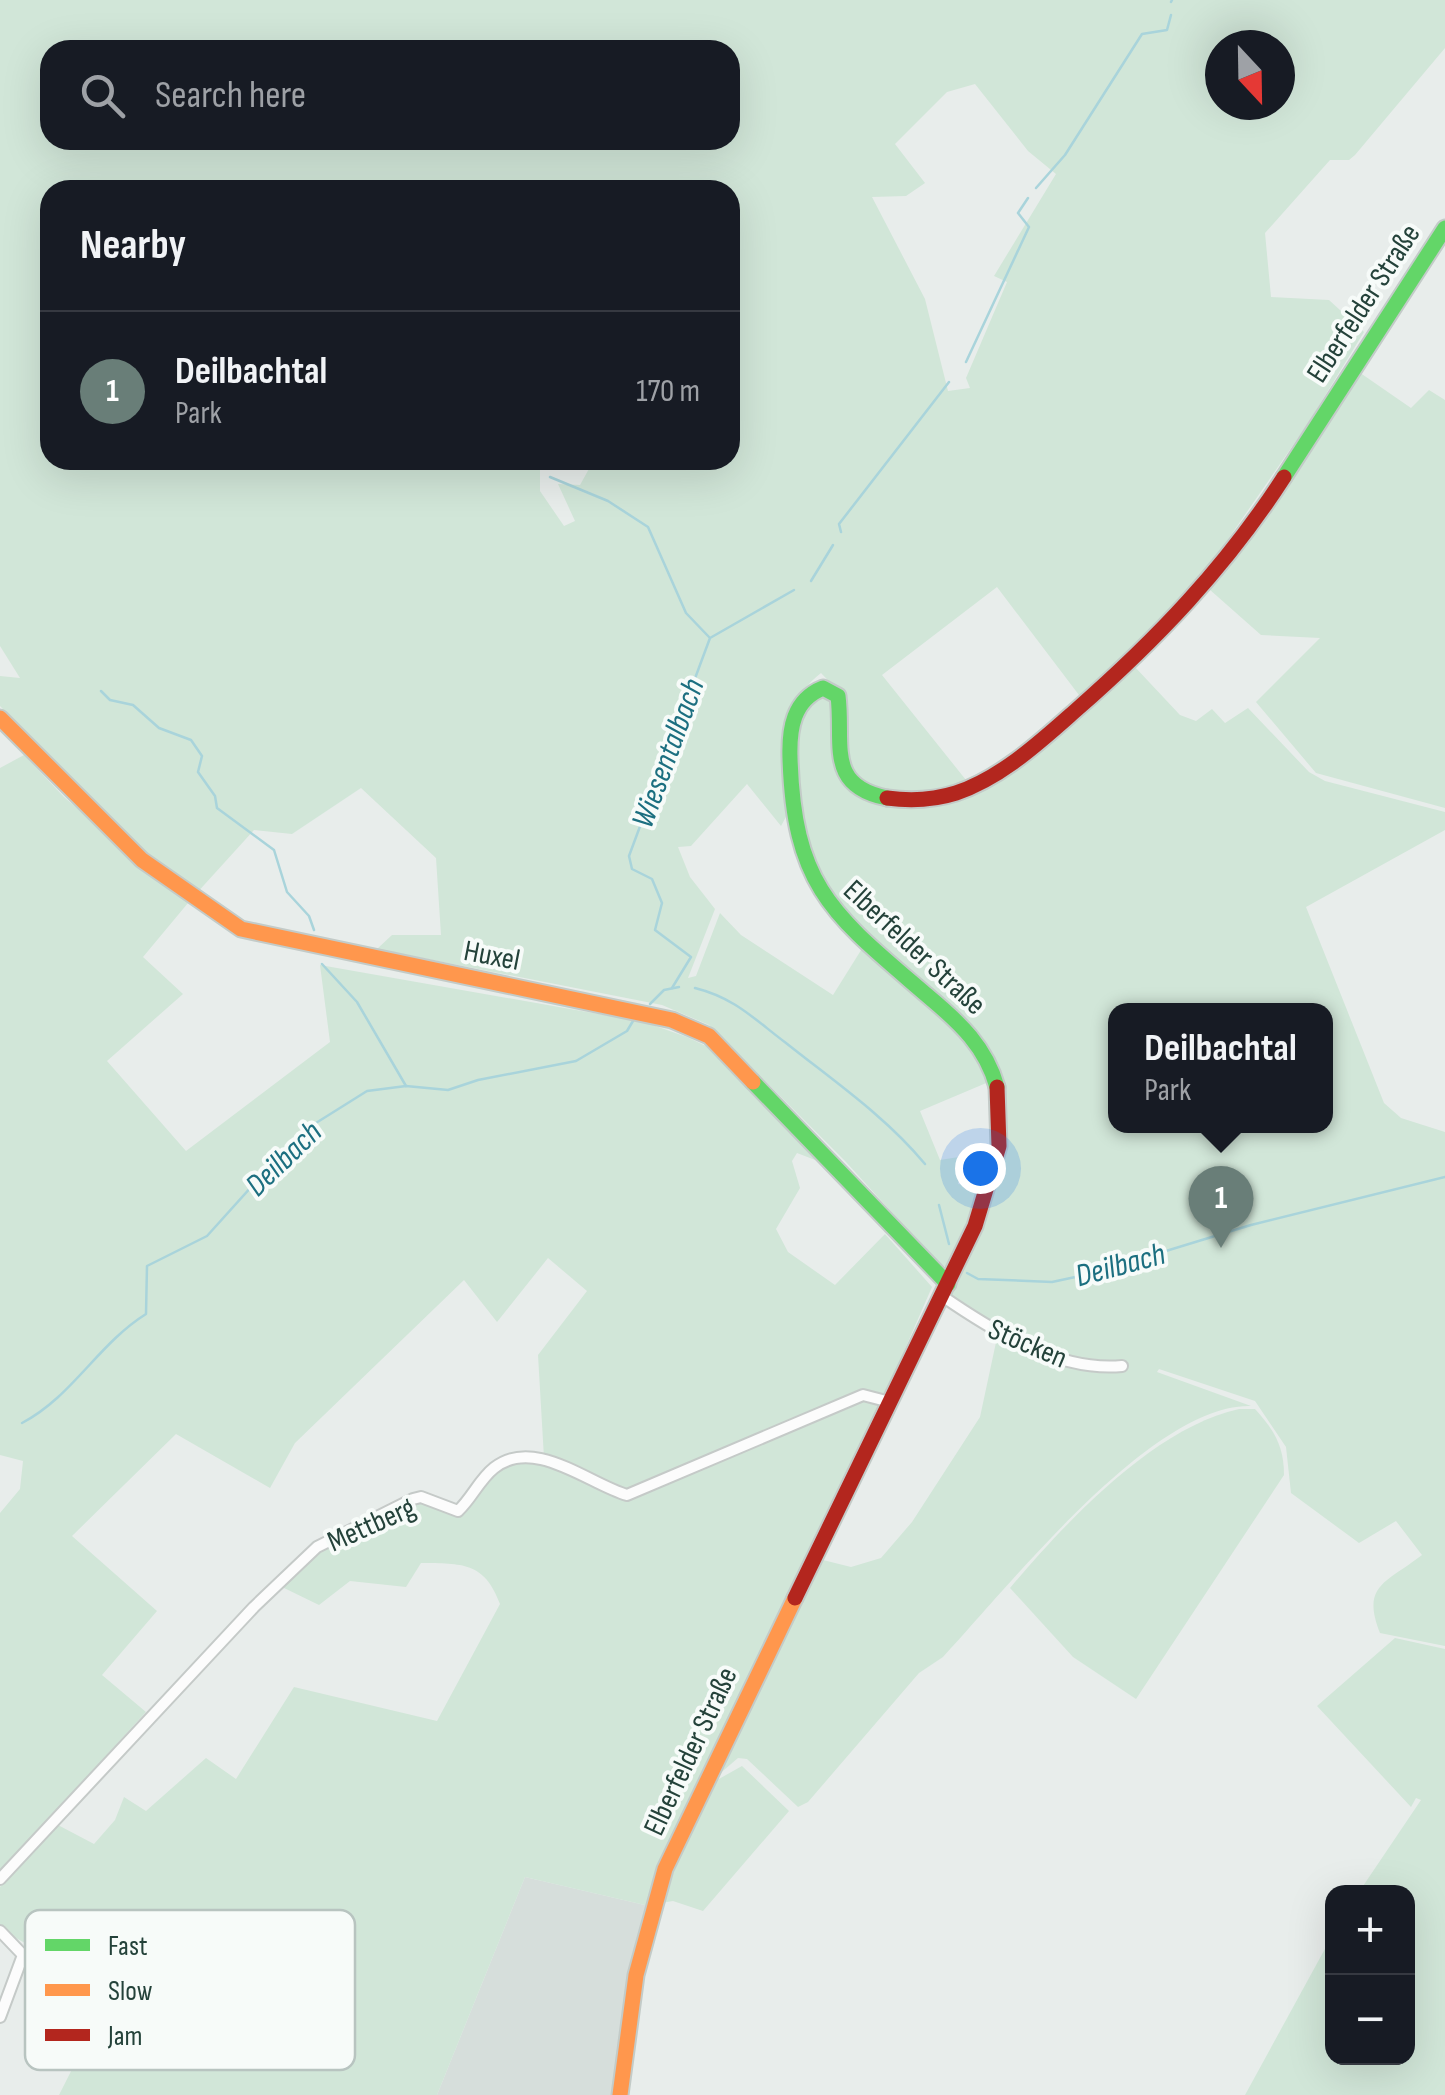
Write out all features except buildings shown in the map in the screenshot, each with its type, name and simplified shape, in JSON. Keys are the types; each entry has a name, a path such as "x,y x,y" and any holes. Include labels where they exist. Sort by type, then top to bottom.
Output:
{"main road":[{"name":"Elberfelder Straße","path":"620,2095 636,1975 665,1870 945,1290 996,1166 1000,1098 991,1067 965,1028 836,916 813,888 799,853 793,817 790,740 796,712 813,690 823,688 838,696 840,749 847,778 882,798 948,797 995,775 1084,702 1210,580 1291,465 1445,228"},
{"name":"Huxel","path":"0,718 99,822 198,905 240,929 672,1020 709,1036 945,1290"}],"street":[{"name":"Stöcken","path":"945,1290 994,1330 1097,1368 1122,1366"},
{"name":"Mettberg","path":"0,1879 254,1607 324,1542 420,1497 458,1510 490,1470 512,1459 563,1464 628,1495 863,1395 890,1402"},
{"path":"0,1931 23,1955 0,2016"}],"shaded area":[{"path":"525,1877 649,1906 614,2095 437,2095"}],"green space":[{"path":"0,0 1445,0 1445,48 1355,155 1349,160 1330,160 1265,233 1271,297 1329,300 1364,332 1307,425 1204,574 1082,699 997,587 882,675 970,785 922,794 869,789 846,760 843,696 821,673 797,702 791,719 786,755 787,815 781,826 747,784 691,846 678,847 690,877 715,909 688,978 696,976 720,913 741,935 833,995 863,947 975,1044 991,1081 920,1111 940,1160 965,1156 958,1184 985,1188 946,1267 709,1025 662,1005 377,949 392,935 441,935 436,858 361,788 292,834 254,830 195,895 92,804 0,706 0,676 20,678 0,646","holes":["975,84 1028,151 1056,174 994,276 1007,282 966,378 970,388 948,391 925,299 872,197 906,196 925,183 895,144 947,92"]},
{"path":"1356,370 1411,408 1429,390 1445,400 1445,808 1316,773 1256,702 1320,638 1261,635 1209,589"},
{"path":"1134,666 1180,715 1196,721 1212,709 1225,723 1248,708 1309,772 1325,781 1445,812 1445,830 1306,907 1384,1103 1401,1118 1445,1132 1445,1646 1380,1633 1373,1605 1375,1595 1388,1579 1422,1555 1396,1521 1359,1543 1291,1493 1286,1447 1255,1401 1159,1369 1157,1372 1251,1406 1212,1413 1170,1434 1127,1466 1042,1547 943,1657 919,1673 808,1802 798,1807 747,1759 738,1758 717,1776 819,1559 851,1567 881,1558 912,1522 980,1417 998,1333 955,1310 951,1293 996,1176 1004,1115 1001,1084 983,1038 836,911 817,884 804,848 798,809 796,752 800,719 808,705 822,695 834,707 839,771 892,804 923,806 956,798 989,782 1053,736"},
{"path":"24,755 64,797 188,903 143,957 183,994 107,1061 186,1151 330,1042 320,965 644,1022 710,1048 823,1163 797,1153 792,1161 800,1188 776,1229 788,1252 835,1285 885,1234 932,1287 884,1397 862,1393 627,1493 544,1458 538,1355 587,1291 548,1258 497,1322 464,1280 295,1443 270,1488 176,1434 72,1536 157,1611 102,1675 146,1712 0,1872 0,1513 20,1489 23,1461 0,1455 0,768"},
{"path":"862,1398 883,1404 688,1800 649,1906 525,1877 437,2095 59,2095 72,2070 355,2070 355,1910 25,1910 25,1943 0,1929 0,1887 56,1824 94,1844 115,1820 124,1797 146,1811 206,1758 236,1779 294,1687 437,1721 500,1604 494,1590 479,1572 470,1568 421,1563 406,1587 350,1581 319,1605 282,1587 323,1546 412,1502 431,1503 458,1514 494,1472 526,1461 561,1467 627,1497"},
{"path":"1239,1409 1255,1409 1268,1424 1280,1447 1284,1475 1136,1699 1073,1657 1010,1588 1084,1508 1143,1457 1207,1419"},
{"path":"1395,1638 1445,1649 1445,2095 1245,2095 1325,1949 1325,2065 1415,2065 1415,1885 1364,1885 1421,1800 1416,1798 1411,1807 1317,1706"},
{"path":"742,1766 789,1811 703,1911 673,1901 661,1903 710,1784"}],"waterway":[{"name":"Wiesentalbach","path":"1036,188 1065,155 1142,34 1167,30 1171,15"},
{"name":"Wiesentalbach","path":"966,362 1029,227 1018,213 1028,198"},
{"name":"Wiesentalbach","path":"841,532 839,524 949,382"},
{"path":"550,477 608,501 648,527 686,613 709,637"},
{"name":"Wiesentalbach","path":"811,581 833,545"},
{"name":"Wiesentalbach","path":"672,988 691,957 655,930 662,903 652,879 632,869 629,856 710,638 794,590"},
{"path":"101,691 110,700 133,705 159,728 191,740 202,756 198,772 215,796 217,808 274,850 287,892 309,916 314,930"},
{"path":"322,964 357,1002 406,1086"},
{"name":"Deilbach","path":"650,1004 664,990 679,987"},
{"name":"Deilbach","path":"695,988 722,997 754,1018 876,1115 925,1164"},
{"name":"Deilbach","path":"22,1423 56,1399 113,1340 146,1314 147,1266 207,1236 300,1133 367,1091 406,1086 448,1090 478,1080 576,1061 627,1031 633,1021"},
{"name":"Deilbach","path":"967,1273 978,1279 1052,1282 1251,1225 1445,1177"},
{"name":"Deilbach","path":"939,1205 949,1244"}],"traffic: fast":[{"path":"1284,477 1445,228"},
{"path":"887,798 867,792 846,773 841,760 838,696 823,688 813,693 795,717 790,747 793,803 811,870 845,921 970,1037 986,1060 997,1087"},
{"path":"753,1082 948,1284"}],"traffic: slow":[{"path":"0,718 142,860 241,929 672,1020 709,1036 753,1082"},
{"path":"620,2095 636,1975 665,1869 795,1598"}],"traffic: jam":[{"path":"887,798 922,799 956,793 989,778 1034,747 1134,657 1188,601 1238,542 1284,477"},
{"path":"795,1598 975,1226 999,1146 997,1087"}],"place":[{"name":"Deilbachtal","path":"1221,1248"}]}
